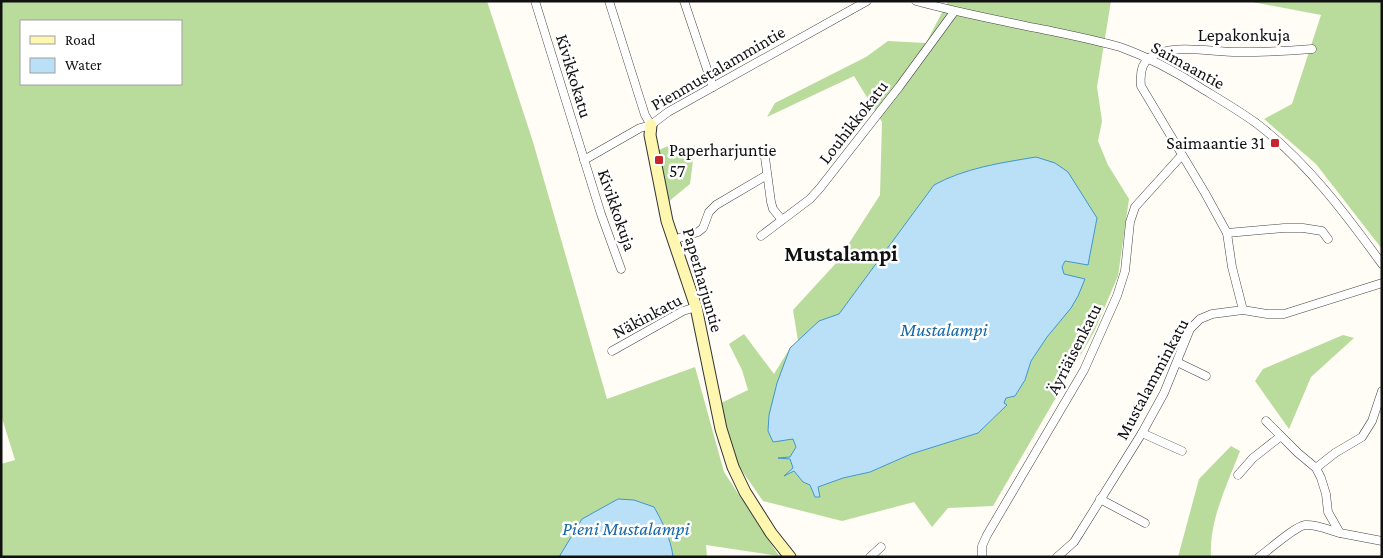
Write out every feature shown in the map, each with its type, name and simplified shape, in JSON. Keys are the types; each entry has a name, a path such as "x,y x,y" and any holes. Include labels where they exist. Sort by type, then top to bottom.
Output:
{"street":[{"name":"Kivikkokatu","path":"535,1 584,160"},
{"name":"Paperharjuntie","path":"609,1 645,116 651,125 650,135 673,240 696,307 721,429 733,467 750,500 771,533 790,557"},
{"path":"684,1 713,87"},
{"name":"Pienmustalammintie","path":"584,160 640,128 651,125 659,118 867,1"},
{"name":"Saimaantie","path":"916,1 954,12 1082,37 1120,47 1148,58 1180,75 1233,107 1273,137 1324,188 1382,264"},
{"name":"Louhikkokatu","path":"761,236 810,199 826,181 954,12"},
{"name":"Lepakonkuja","path":"1148,58 1158,53 1172,50 1237,52 1312,49"},
{"path":"1148,58 1140,76 1141,86 1227,233 1232,267 1243,310"},
{"path":"764,150 771,202 773,209 782,220"},
{"name":"Äyriäisenkatu","path":"982,557 982,546 987,535 1084,370 1097,344 1125,271 1130,222 1136,207 1182,155"},
{"name":"Kivikkokuja","path":"584,160 600,214 621,269"},
{"path":"673,240 698,232 703,228 709,212 716,204 767,175"},
{"path":"1227,233 1303,228 1322,230 1328,239"},
{"name":"Mustalamminkatu","path":"1057,557 1074,542 1142,433 1164,393 1190,329 1200,318 1212,314 1243,310 1284,314 1382,283"},
{"name":"Näkinkatu","path":"612,351 683,311 696,307"},
{"path":"1177,362 1206,376"},
{"path":"1316,468 1335,453 1362,437 1372,421 1382,391"},
{"path":"1266,422 1316,468 1322,478 1328,512 1340,533"},
{"path":"1142,433 1182,451"},
{"path":"1238,475 1253,458 1281,436"},
{"path":"1100,499 1145,522"},
{"path":"1258,557 1304,525 1319,526 1340,533 1382,541"},
{"path":"870,557 882,547"}],"green space":[{"path":"1,1 487,1 533,142 607,399 695,367 724,472 779,556 706,545 707,557 673,557 666,531 654,507 582,519 559,557 1,557 1,464 15,460 1,415"},
{"path":"948,1 1111,1 1097,87 1102,121 1098,141 1108,165 1129,199 1118,276 1094,332 993,506 948,508 932,527 914,502 842,521 763,501 738,465 726,435 719,404 748,390 742,370 729,344 744,334 774,374 790,348 779,379 768,431 793,439 796,447 790,457 781,458 790,459 793,468 787,475 794,470 803,482 810,485 816,497 819,497 817,487 843,478 870,472 911,454 978,433 1006,406 1003,403 1006,398 1015,396 1025,380 1031,361 1084,279 1063,274 1062,267 1065,261 1036,158 983,167 958,174 934,185 839,314 819,321 798,341 793,310 837,262 880,195 882,122 854,76 767,117 775,103 866,57 888,41 926,43"},
{"path":"1247,1 1382,1 1382,249 1316,164 1264,119 1292,104 1321,15"},
{"path":"695,145 690,184 668,202 659,150 668,146 671,157"},
{"path":"1343,335 1354,338 1311,377 1289,429 1255,381 1263,369"},
{"path":"1231,446 1240,451 1216,516 1211,543 1211,557 1178,557 1199,479"}],"water":[{"name":"Mustalampi","path":"1036,157 1055,163 1068,172 1097,218 1088,265 1065,261 1062,267 1064,274 1085,279 1078,296 1031,361 1025,380 1015,396 1006,398 1004,403 1007,405 978,433 911,454 870,472 843,478 818,487 820,497 815,497 810,485 803,482 794,471 784,476 793,468 790,459 778,458 790,457 796,447 793,439 773,442 768,431 769,415 777,383 790,348 819,321 839,314 934,185 970,170"},
{"name":"Pieni Mustalampi","path":"618,499 634,500 654,507 666,531 673,557 559,557 582,519"}],"place":[{"name":"Saimaantie 31","path":"1275,143"},
{"name":"Paperharjuntie 57","path":"659,160"}],"district":[{"name":"Mustalampi","path":"841,253"}]}
